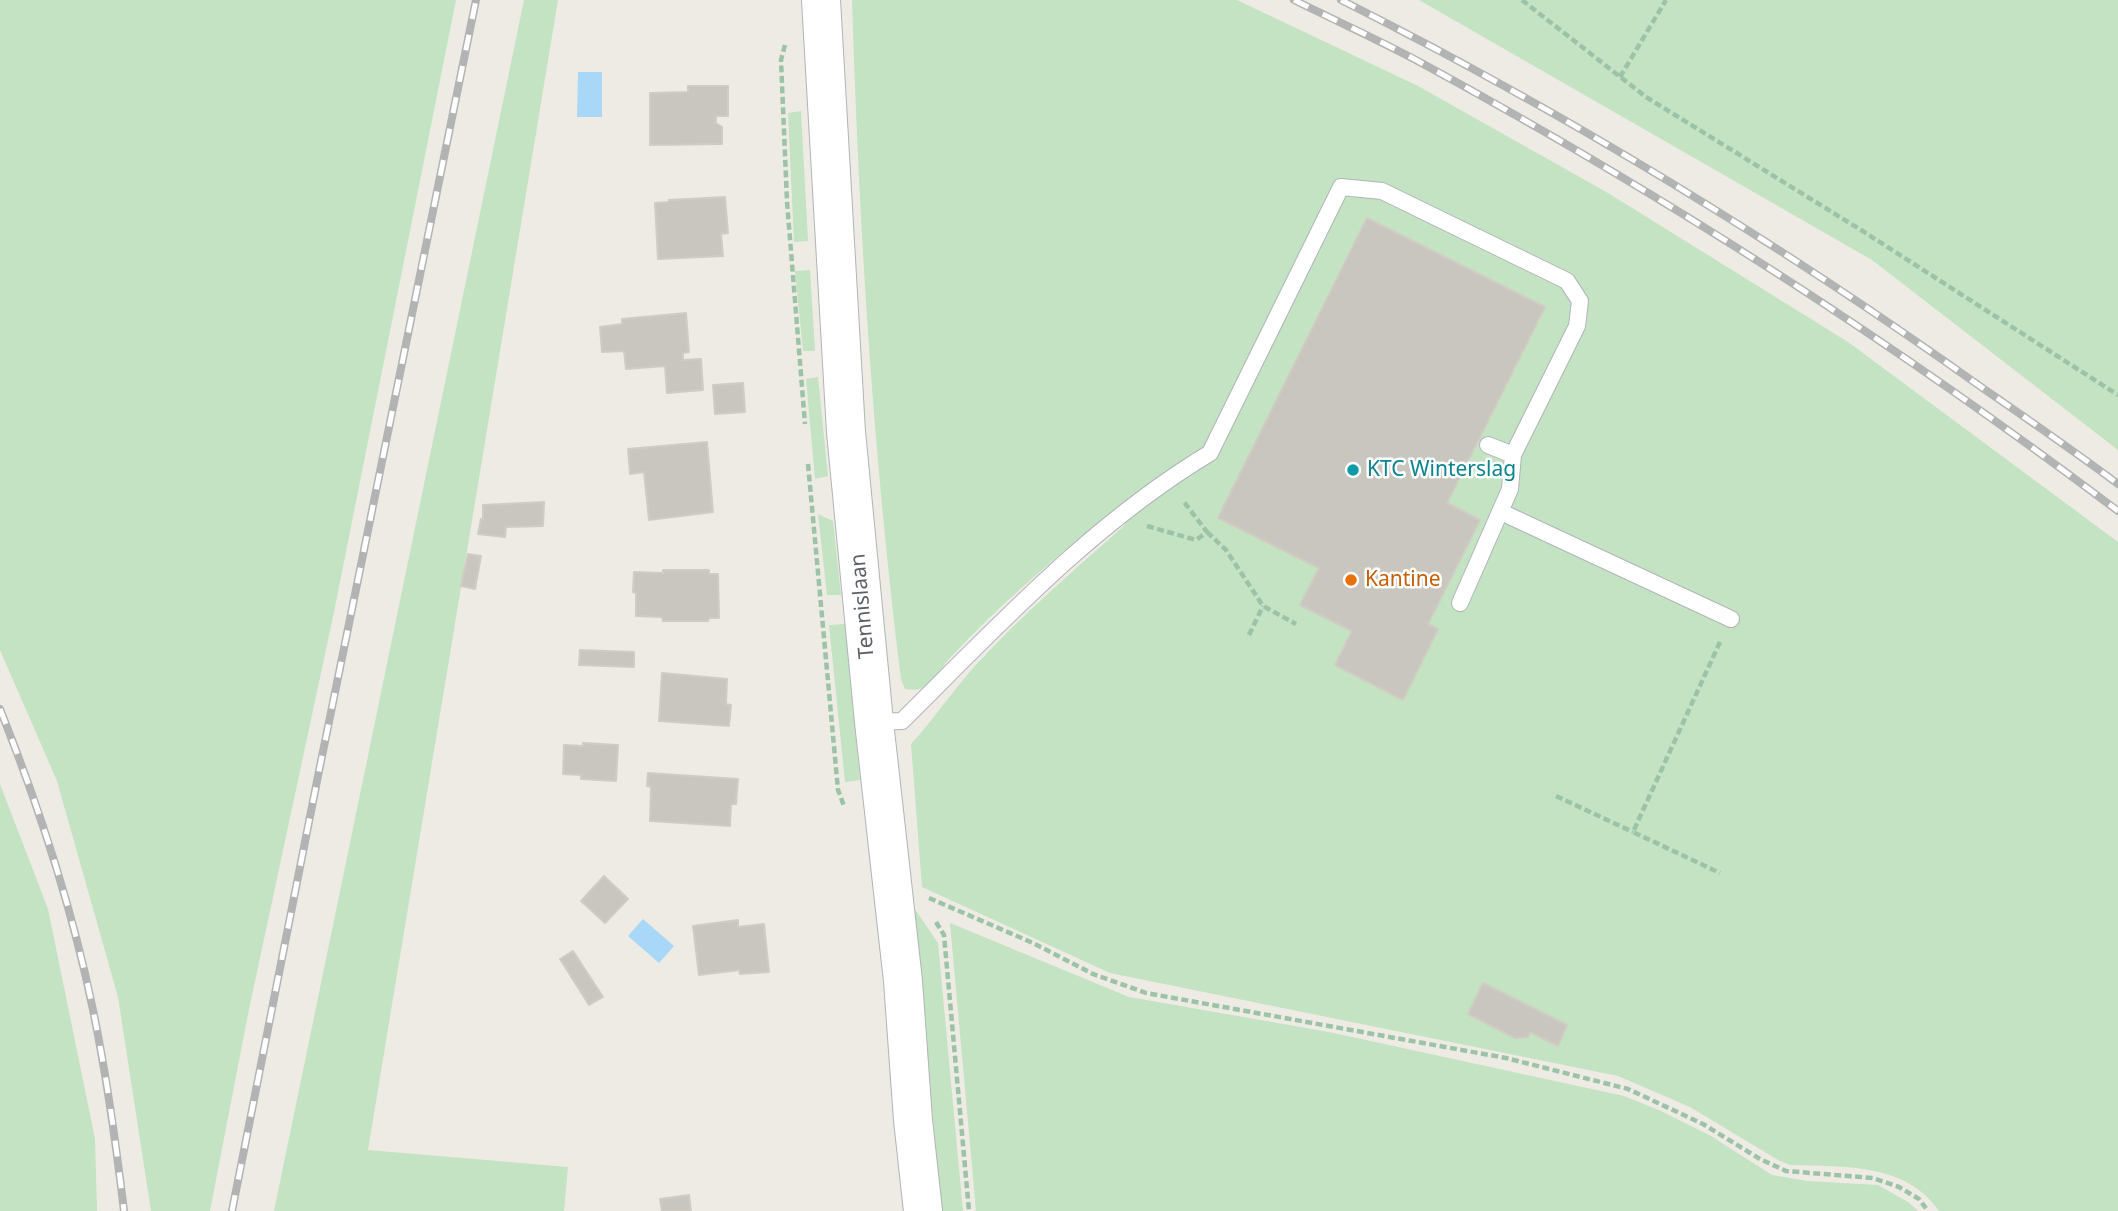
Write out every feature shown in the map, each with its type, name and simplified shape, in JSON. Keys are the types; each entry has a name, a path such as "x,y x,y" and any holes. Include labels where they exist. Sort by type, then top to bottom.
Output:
{"street":[{"name":"Tennislaan","path":"821,0 846,432 874,722 894,887 923,1211"}],"lane":[{"path":"874,722 902,721 1024,598 1111,523 1169,478 1210,453 1341,187 1382,191 1567,281 1580,301 1577,326 1513,456 1510,489 1460,603"},
{"path":"1488,445 1513,456"},
{"path":"1501,512 1731,618"}],"path":[{"path":"1522,0 1646,97 1861,230 2118,395"},
{"path":"1620,77 1666,0"},
{"path":"1184,502 1207,532 1226,550 1263,606 1296,624"},
{"path":"1143,525 1196,540 1207,532"},
{"path":"1249,635 1263,606"},
{"path":"1633,832 1731,618"},
{"path":"1556,796 1720,873"},
{"path":"918,895 975,917 1093,974 1146,993 1506,1058 1628,1089 1703,1124 1760,1159 1786,1171 1873,1178 1899,1187 1919,1199 1928,1211"}],"green space":[{"path":"0,0 456,0 334,612 248,1014 210,1211 151,1211 118,997 57,781 0,650"},
{"path":"524,0 558,0 368,1150 568,1167 564,1211 274,1211"},
{"path":"852,0 1237,0 1418,86 1608,193 1848,342 2118,542 2118,1211 1939,1211 1925,1195 1909,1183 1891,1175 1872,1170 1790,1165 1778,1160 1690,1107 1618,1076 1110,973 922,887 911,744 994,646 1125,525 1111,513 1007,601 950,658 932,682 914,690 905,689 901,679 891,595 875,425 863,255"},
{"path":"1419,0 2118,0 2118,450 1872,260"},
{"path":"801,111 808,241 794,242 788,113"},
{"path":"810,270 815,351 803,351 795,271"},
{"path":"818,377 828,476 815,479 806,379"},
{"path":"818,514 833,521 841,595 827,595"},
{"path":"845,624 860,780 845,782 829,625"},
{"path":"0,784 48,909 95,1139 97,1211 0,1211"},
{"path":"912,905 938,943 963,1211 942,1211"},
{"path":"950,923 1129,997 1329,1032 1624,1096 1711,1136 1772,1175 1807,1181 1878,1185 1918,1211 976,1211"}],"water":[{"path":"578,72 602,72 602,117 577,117"},
{"path":"643,919 674,946 659,963 628,936"}],"building":[{"path":"688,86 728,86 728,116 716,116 716,123 722,127 722,144 650,145 650,93 688,92"},
{"path":"725,197 728,233 721,234 723,256 658,259 655,203"},
{"name":"KTC Winterslag","path":"1367,218 1545,307 1447,503 1480,520 1428,624 1438,629 1403,700 1335,665 1352,631 1300,605 1319,568 1218,518"},
{"path":"686,313 689,352 683,353 683,360 701,359 703,390 667,393 665,366 626,369 624,351 602,352 600,327 622,324 622,319"},
{"path":"743,383 745,412 715,414 713,385"},
{"path":"707,442 713,512 649,520 644,472 630,474 628,449"},
{"path":"544,502 543,526 506,527 505,537 478,534 483,519 483,505"},
{"path":"468,554 481,556 475,589 461,586"},
{"path":"663,570 709,570 709,574 718,574 719,618 709,618 708,621 663,621 662,617 636,616 634,572 663,573"},
{"path":"580,650 634,652 634,667 579,665"},
{"path":"662,673 727,679 726,704 731,705 729,726 659,721"},
{"path":"583,743 618,745 616,781 581,779 581,775 563,774 564,745 583,746"},
{"path":"648,773 738,779 736,804 731,804 730,826 650,821 651,787 647,786"},
{"path":"604,876 628,899 605,923 581,901"},
{"path":"738,920 738,927 764,924 769,972 740,974 739,970 699,975 693,926"},
{"path":"573,951 603,997 589,1005 560,959"},
{"path":"1483,983 1567,1025 1558,1046 1530,1032 1528,1037 1515,1038 1468,1014"},
{"path":"689,1195 691,1211 662,1211 660,1199"}],"railway":[{"path":"232,1211 476,0"},
{"path":"1294,0 1427,66 1694,221 1952,390 2118,511"},
{"path":"1341,0 1508,88 1670,182 1907,335 2118,484"},
{"path":"0,709 53,858 85,972 107,1085 124,1211"}],"place":[{"name":"KTC Winterslag","path":"1353,470"},
{"name":"Kantine","path":"1351,580"}]}
